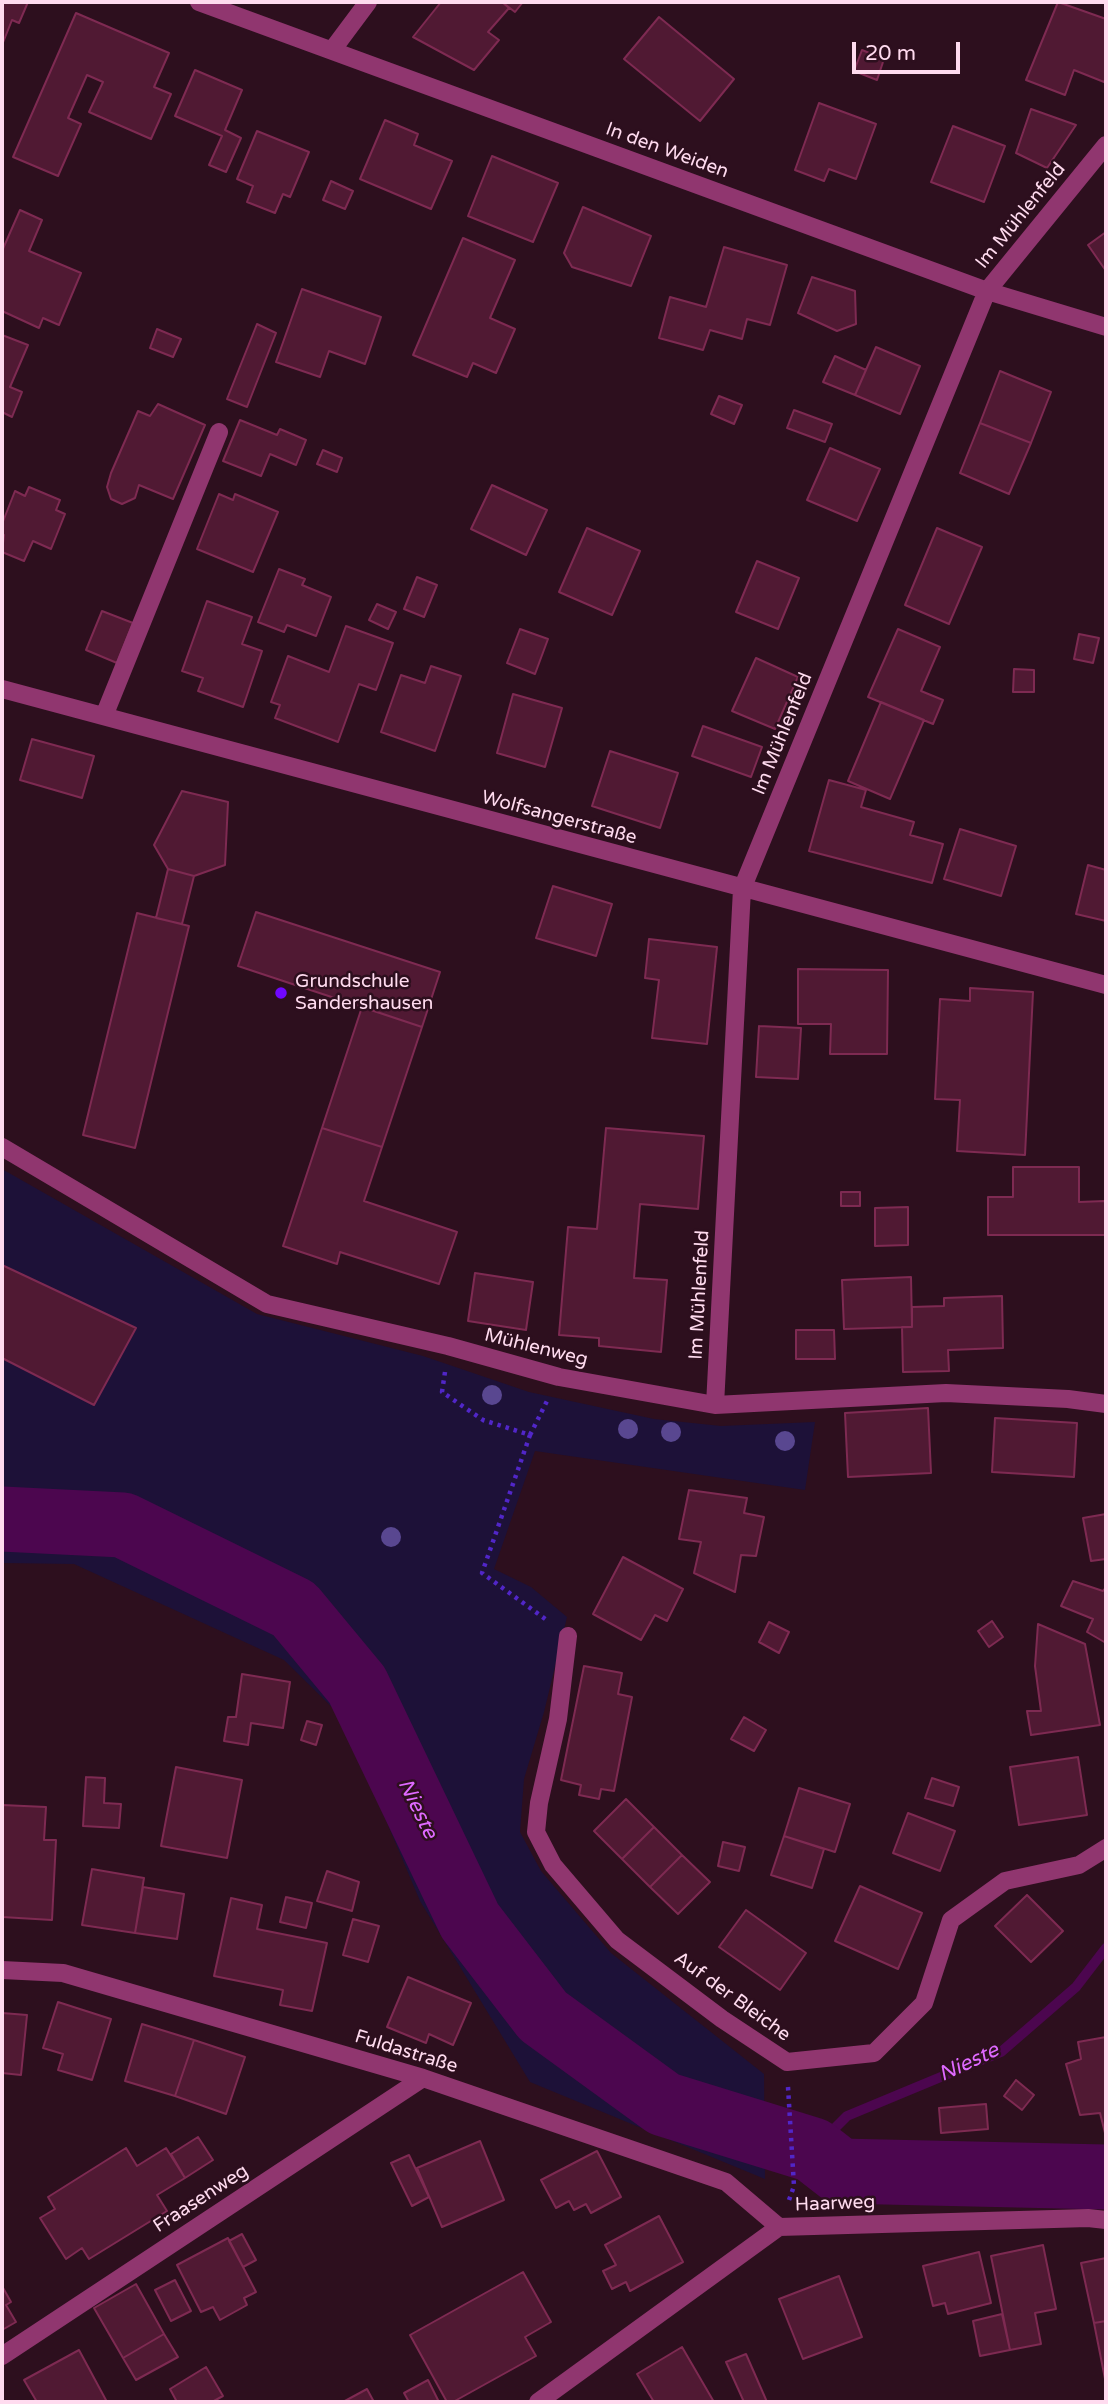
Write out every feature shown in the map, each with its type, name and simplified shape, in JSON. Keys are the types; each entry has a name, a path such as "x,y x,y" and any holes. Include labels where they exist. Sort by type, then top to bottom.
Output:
{"street":[{"name":"In den Weiden","path":"199,2 987,291 1106,327"},
{"path":"333,49 368,2"},
{"name":"Im Mühlenfeld","path":"715,1405 742,889 987,291 1106,145"},
{"path":"104,716 219,432"},
{"name":"Wolfsangerstraße","path":"2,689 1106,985"},
{"name":"Mühlenweg","path":"2,1147 267,1304 448,1346 559,1377 715,1405 946,1393 1068,1399 1106,1404"},
{"name":"Auf der Bleiche","path":"568,1636 558,1719 538,1802 536,1832 553,1865 617,1940 722,2019 787,2062 874,2053 924,2003 951,1920 1004,1881 1079,1865 1106,1848"},
{"name":"Fuldastraße","path":"2,1970 63,1973 423,2078 726,2182 779,2227"},
{"name":"Fraasenweg","path":"2,2356 423,2078"},
{"name":"Haarweg","path":"547,2399 779,2227 1088,2218 1106,2220"}],"path":[{"path":"448,1346 442,1392 483,1420 530,1434"},
{"path":"547,1399 530,1434 482,1573 568,1636"},
{"path":"787,2062 794,2186"}],"shaded area":[{"path":"2,1169 257,1314 423,1356 529,1392 654,1419 721,1426 815,1422 805,1490 535,1451 494,1569 531,1587 567,1617 544,1712 524,1779 520,1832 541,1871 611,1953 764,2074 765,2179 530,2082 420,1901 343,1718 284,1660 74,1564 2,1563"}],"building":[{"path":"2,2 28,2 19,23 12,20 2,45"},
{"path":"441,2 502,2 509,8 488,32 499,40 474,70 413,37"},
{"path":"502,2 523,2 515,12"},
{"path":"1058,2 1106,19 1104,82 1074,70 1065,95 1026,80"},
{"path":"76,13 169,53 154,87 171,94 151,139 89,112 103,82 87,75 68,118 81,124 58,176 13,157"},
{"path":"659,17 734,79 700,121 624,59"},
{"path":"862,50 884,59 877,80 854,71"},
{"path":"195,70 242,90 225,130 241,138 226,172 209,165 222,136 175,116"},
{"path":"819,103 876,124 856,179 829,169 824,181 795,170"},
{"path":"1031,109 1076,125 1047,168 1016,153"},
{"path":"385,120 418,134 414,145 452,161 431,209 360,179"},
{"path":"953,126 1005,146 984,202 931,182"},
{"path":"257,131 309,152 290,197 283,194 275,213 247,202 253,186 237,179"},
{"path":"492,156 558,183 533,242 468,216"},
{"path":"331,181 353,191 345,209 323,200"},
{"path":"583,207 651,236 631,286 572,267 564,253"},
{"path":"20,210 42,220 29,251 81,273 59,325 43,318 39,328 2,311 2,251"},
{"path":"1106,232 1106,271 1088,245"},
{"path":"463,238 515,260 490,318 515,329 496,373 473,363 467,377 413,355"},
{"path":"724,247 787,265 770,325 747,319 742,339 710,330 703,350 659,338 670,297 706,307"},
{"path":"812,277 855,291 856,324 837,331 798,313"},
{"path":"302,289 381,317 365,364 329,351 320,377 276,362"},
{"path":"257,324 276,333 247,407 227,399"},
{"path":"157,329 181,339 173,357 150,348"},
{"path":"2,335 28,345 10,387 22,392 12,417 2,412"},
{"path":"876,347 920,366 900,414 855,395"},
{"path":"835,356 866,370 855,395 823,382"},
{"path":"1000,371 1051,392 1031,443 980,423"},
{"path":"719,396 742,405 734,424 711,414"},
{"path":"158,404 205,425 173,499 139,485 135,498 122,504 111,499 107,487 111,473 138,411 150,416"},
{"path":"794,410 832,424 825,442 787,428"},
{"path":"240,420 277,435 280,429 306,440 296,465 270,454 261,476 223,461"},
{"path":"980,423 1031,443 1009,494 960,473"},
{"path":"830,448 880,469 857,521 807,500"},
{"path":"323,450 342,458 337,472 317,464"},
{"path":"492,485 547,510 526,555 471,529"},
{"path":"29,487 60,500 56,510 65,514 51,549 33,541 24,561 2,552 2,524 15,491 25,496"},
{"path":"219,494 233,500 235,494 278,512 253,572 197,549"},
{"path":"587,528 640,551 612,615 559,592"},
{"path":"937,528 982,547 949,624 905,605"},
{"path":"757,561 799,578 778,629 736,612"},
{"path":"279,569 305,579 302,585 331,597 316,636 287,625 284,632 258,622"},
{"path":"417,577 437,585 424,617 404,609"},
{"path":"207,601 252,617 242,644 262,651 243,707 198,691 203,678 182,671"},
{"path":"377,604 396,612 388,629 369,620"},
{"path":"102,611 133,623 117,663 86,650"},
{"path":"346,626 393,643 376,690 359,684 338,742 275,718 280,705 271,702 288,656 329,672"},
{"path":"520,629 548,639 535,674 507,663"},
{"path":"898,629 940,647 921,691 943,700 933,724 868,697"},
{"path":"1079,634 1099,638 1093,663 1074,659"},
{"path":"756,658 798,677 775,729 732,711"},
{"path":"431,666 461,676 435,751 381,732 401,675 425,683"},
{"path":"1014,669 1034,670 1034,692 1013,692"},
{"path":"513,694 562,708 545,767 497,753"},
{"path":"881,702 924,720 890,799 848,781"},
{"path":"703,726 762,747 751,777 692,756"},
{"path":"32,739 94,756 82,798 20,780"},
{"path":"610,751 678,773 660,828 592,806"},
{"path":"829,780 866,790 861,807 914,822 910,835 943,844 932,883 809,851"},
{"path":"182,791 228,802 225,865 194,876 168,869 154,845"},
{"path":"960,829 1016,846 1001,896 944,879"},
{"path":"1088,865 1106,870 1106,921 1076,914"},
{"path":"168,869 194,876 182,924 156,918"},
{"path":"553,886 612,904 596,956 536,938"},
{"path":"256,912 440,972 422,1027 238,966"},
{"path":"137,913 189,926 135,1148 83,1135"},
{"path":"649,939 717,947 707,1044 652,1038 659,980 645,978"},
{"path":"798,969 888,970 887,1054 830,1054 831,1024 798,1024"},
{"path":"970,988 1033,992 1025,1155 957,1151 960,1100 935,1099 940,999 970,1001"},
{"path":"362,1007 422,1027 382,1147 322,1128"},
{"path":"759,1026 801,1028 798,1079 756,1077"},
{"path":"322,1128 382,1147 364,1201 457,1232 439,1284 340,1252 337,1264 283,1246"},
{"path":"606,1128 704,1136 698,1209 640,1204 634,1278 667,1280 661,1352 599,1346 599,1338 559,1335 568,1227 597,1229"},
{"path":"1013,1167 1079,1167 1079,1202 1105,1201 1105,1235 988,1235 988,1197 1013,1197"},
{"path":"841,1192 860,1192 860,1206 841,1206"},
{"path":"908,1207 908,1245 875,1246 875,1208"},
{"path":"2,1265 136,1328 94,1405 2,1358"},
{"path":"475,1273 533,1282 526,1330 468,1321"},
{"path":"911,1277 912,1327 844,1329 842,1280"},
{"path":"1002,1296 1003,1348 948,1350 949,1371 903,1372 902,1327 912,1327 912,1307 944,1306 944,1298"},
{"path":"796,1330 834,1330 835,1359 796,1359"},
{"path":"928,1408 931,1473 848,1477 845,1413"},
{"path":"995,1418 1077,1423 1074,1477 992,1472"},
{"path":"689,1490 747,1498 744,1513 764,1517 756,1556 741,1555 735,1592 694,1573 701,1542 679,1539"},
{"path":"1106,1514 1106,1559 1091,1561 1083,1518"},
{"path":"623,1557 683,1589 667,1621 655,1615 641,1640 593,1614"},
{"path":"1073,1581 1103,1591 1106,1587 1106,1643 1087,1632 1093,1619 1061,1606"},
{"path":"992,1621 1003,1637 989,1647 978,1631"},
{"path":"769,1622 789,1632 779,1653 759,1642"},
{"path":"1038,1624 1085,1644 1100,1725 1031,1735 1027,1711 1041,1711 1035,1666"},
{"path":"584,1666 622,1673 618,1694 632,1697 614,1791 601,1789 599,1799 579,1795 581,1785 561,1780"},
{"path":"242,1674 290,1682 283,1728 251,1723 248,1745 224,1741 228,1717 236,1717"},
{"path":"744,1717 766,1730 754,1751 731,1739"},
{"path":"307,1721 322,1725 316,1745 301,1740"},
{"path":"1078,1757 1087,1815 1019,1825 1010,1767"},
{"path":"176,1767 242,1780 227,1858 161,1846"},
{"path":"86,1777 105,1778 104,1803 121,1804 119,1828 83,1826"},
{"path":"932,1778 959,1787 953,1806 925,1798"},
{"path":"799,1788 850,1804 835,1852 784,1836"},
{"path":"626,1799 654,1827 622,1859 594,1831"},
{"path":"2,1805 46,1807 44,1840 56,1840 52,1920 2,1917"},
{"path":"908,1813 955,1831 940,1871 893,1853"},
{"path":"654,1827 682,1855 650,1887 622,1859"},
{"path":"784,1836 824,1849 812,1888 771,1875"},
{"path":"723,1842 745,1847 739,1871 718,1866"},
{"path":"682,1855 710,1882 678,1914 650,1887"},
{"path":"92,1869 144,1878 135,1933 82,1925"},
{"path":"327,1871 359,1882 352,1911 317,1901"},
{"path":"860,1886 922,1913 898,1969 835,1941"},
{"path":"143,1887 184,1894 177,1939 135,1933"},
{"path":"1027,1895 1063,1931 1031,1962 995,1926"},
{"path":"286,1897 312,1903 306,1928 280,1922"},
{"path":"231,1898 262,1905 257,1929 327,1943 312,2011 280,2005 283,1990 214,1976"},
{"path":"746,1910 806,1953 780,1990 719,1947"},
{"path":"353,1919 379,1926 368,1962 343,1955"},
{"path":"408,1977 471,2003 453,2045 429,2034 426,2043 387,2027"},
{"path":"58,2002 111,2019 92,2080 58,2070 63,2054 43,2048"},
{"path":"2,2013 27,2015 21,2075 2,2073"},
{"path":"142,2024 194,2040 175,2096 125,2081"},
{"path":"1106,2037 1106,2137 1100,2113 1080,2115 1066,2064 1081,2059 1078,2042"},
{"path":"194,2040 245,2057 226,2114 175,2096"},
{"path":"1016,2080 1034,2095 1022,2110 1004,2096"},
{"path":"986,2104 988,2129 941,2133 939,2108"},
{"path":"198,2137 213,2160 185,2178 171,2154"},
{"path":"480,2141 504,2200 442,2227 417,2168"},
{"path":"126,2148 137,2166 166,2148 185,2178 157,2195 167,2211 89,2259 82,2248 66,2259 40,2218 55,2209 48,2197"},
{"path":"597,2151 621,2197 591,2213 586,2204 574,2210 569,2201 556,2208 541,2180"},
{"path":"409,2155 429,2197 412,2206 391,2163"},
{"path":"659,2216 683,2262 630,2291 626,2282 612,2289 603,2271 616,2265 605,2245"},
{"path":"242,2234 256,2260 243,2267 229,2241"},
{"path":"228,2238 256,2292 244,2298 247,2305 220,2320 213,2307 201,2312 177,2265"},
{"path":"1043,2245 1056,2309 1035,2313 1041,2344 1010,2350 991,2256"},
{"path":"979,2252 991,2303 948,2314 945,2303 933,2306 923,2266"},
{"path":"1106,2258 1106,2321 1094,2323 1081,2263"},
{"path":"523,2272 551,2322 525,2337 536,2356 453,2402 447,2402 410,2335"},
{"path":"839,2276 862,2337 803,2359 779,2299"},
{"path":"175,2280 191,2311 171,2321 155,2290"},
{"path":"136,2284 164,2334 123,2358 94,2308"},
{"path":"2,2286 11,2302 6,2305 16,2322 2,2330"},
{"path":"1002,2314 1010,2350 980,2356 973,2321"},
{"path":"1106,2321 1106,2384 1094,2323"},
{"path":"164,2334 178,2357 136,2380 123,2358"},
{"path":"682,2347 714,2402 654,2402 637,2374"},
{"path":"79,2350 107,2402 37,2402 24,2380"},
{"path":"746,2354 767,2402 744,2402 726,2362"},
{"path":"206,2367 223,2396 212,2402 177,2402 170,2389"},
{"path":"428,2380 439,2402 409,2402 404,2393"},
{"path":"367,2389 374,2402 343,2402"}],"waterway":[{"name":"Nieste","path":"2,1519 123,1525 294,1609 357,1685 470,1921 543,2016 664,2104 813,2150 840,2171 1106,2177"},
{"name":"Nieste","path":"813,2150 847,2116 1001,2052 1076,1987 1106,1948"}],"place":[{"name":"Grundschule Sandershausen","path":"281,993"}]}
